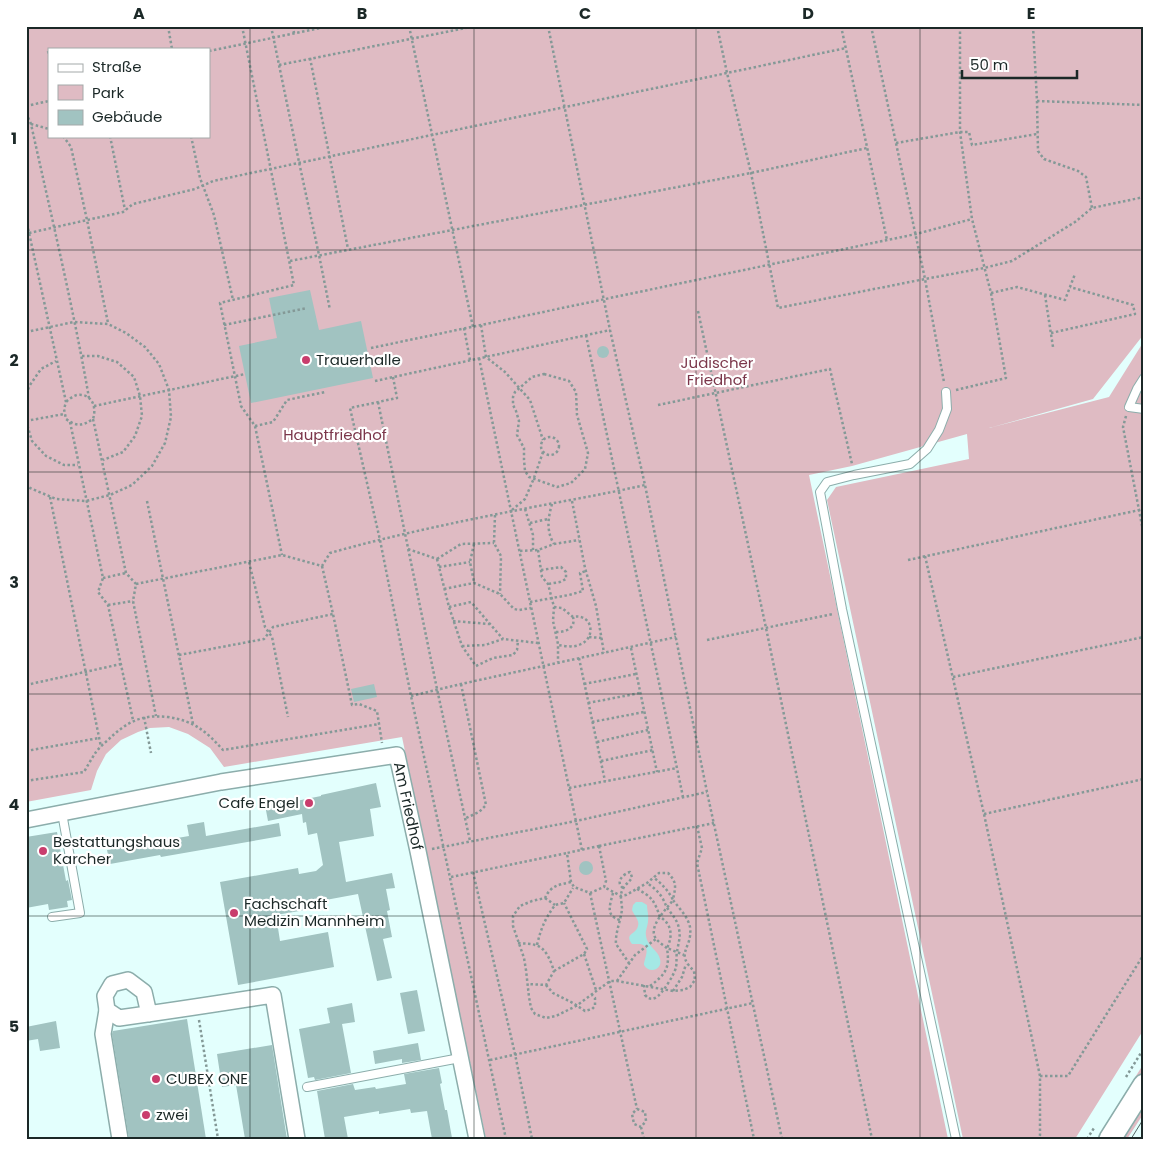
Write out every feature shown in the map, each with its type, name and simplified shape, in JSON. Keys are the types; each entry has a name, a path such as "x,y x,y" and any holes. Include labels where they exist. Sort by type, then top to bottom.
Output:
{"main road":[{"path":"1110,1139 1144,1085"}],"street":[{"name":"Am Friedhof","path":"26,820 220,782 397,754 477,1139"},
{"path":"120,1139 103,1034 107,1010 105,996 112,984 128,980 144,992 149,1014"},
{"path":"107,1010 119,1018 273,994 297,1139"}],"lane":[{"path":"1144,378 1129,407 1144,409"},
{"path":"946,392 946,409 939,430 927,449 910,464 827,482 820,492 842,609 956,1139"},
{"path":"52,917 80,913 62,813"},
{"path":"307,1087 460,1058"}],"path":[{"path":"168,26 172,48"},
{"path":"242,26 294,286 220,303 241,406 256,426 282,555"},
{"path":"271,26 330,310"},
{"path":"293,26 294,33"},
{"path":"210,51 330,26"},
{"path":"409,26 473,326"},
{"path":"279,65 476,26"},
{"path":"548,26 610,330 645,485 714,823 782,1139"},
{"path":"717,26 778,308 1012,261 1075,222 1092,208 1144,197"},
{"path":"841,26 887,240"},
{"path":"871,26 916,234 946,392 1006,378 990,293 972,219 960,132 960,26"},
{"path":"1033,26 1038,151 1044,159 1078,171 1086,177 1092,208"},
{"path":"29,233 123,212 133,204 195,190 213,181 846,48"},
{"path":"310,58 348,249"},
{"path":"26,106 48,101"},
{"path":"1037,101 1144,105"},
{"path":"26,113 31,124 54,228 82,356 89,398 94,406 95,413 93,419 126,573 136,584"},
{"path":"26,125 31,124 48,129"},
{"path":"896,143 960,132 969,132 972,145 1037,134"},
{"path":"64,138 71,147 108,324"},
{"path":"110,138 126,210"},
{"path":"191,138 200,178 214,215 234,300"},
{"path":"290,261 750,173 867,148"},
{"path":"26,219 66,402 64,414 66,419 76,425 83,425 93,419"},
{"path":"371,348 916,234 972,219"},
{"path":"990,293 1017,287 1065,300 1075,274"},
{"path":"1051,333 1135,314 1133,305 1070,287"},
{"path":"1045,295 1054,348"},
{"path":"224,325 307,308"},
{"path":"698,311 872,1139"},
{"path":"26,332 74,322 108,324 126,333 145,347 159,364 169,390 171,417 165,442 152,466 132,485 110,495 86,501 56,500 26,485"},
{"path":"481,325 486,357 505,372 530,400 544,440"},
{"path":"464,328 470,360"},
{"path":"375,381 610,330"},
{"path":"586,336 683,797"},
{"path":"82,356 98,356 116,362 134,376 140,396 142,416 135,436 123,452 103,460"},
{"path":"479,358 582,850"},
{"path":"26,394 41,368 56,361"},
{"path":"658,405 830,369 854,475"},
{"path":"94,406 245,374"},
{"path":"544,374 569,381 576,392 577,415 588,453 585,469 571,484 557,487 534,478 529,477 525,471 524,448 517,435 519,420 513,405 513,397 515,392 532,377 544,374"},
{"path":"393,377 397,398 350,408 380,540 411,696 506,1139"},
{"path":"256,426 274,422 287,400 324,392"},
{"path":"66,402 76,395 89,398"},
{"path":"378,402 470,841"},
{"path":"1129,407 1122,427 1144,536"},
{"path":"64,414 26,421 32,441 46,456 64,464 78,465"},
{"path":"70,422 103,578 98,592 108,605 133,720"},
{"path":"511,511 525,499 543,452 541,444 548,438 554,438 558,442 559,447 553,455 543,452"},
{"path":"384,757 378,711 359,704 352,705 322,566 330,553 495,514 645,485"},
{"path":"50,497 101,747"},
{"path":"571,500 596,606 604,653"},
{"path":"147,501 193,724"},
{"path":"552,504 548,519 550,537 554,544"},
{"path":"525,508 533,535 533,550"},
{"path":"908,560 1144,509"},
{"path":"495,514 494,543 501,556 500,594"},
{"path":"530,523 548,519"},
{"path":"519,551 538,550 554,544 580,540"},
{"path":"437,559 461,544 494,543"},
{"path":"474,544 470,562 474,583"},
{"path":"408,549 437,559"},
{"path":"538,550 542,577 548,584 554,607 553,621 558,646 558,663"},
{"path":"136,584 282,555 322,566"},
{"path":"925,556 984,814 1040,1076 1039,1139"},
{"path":"437,559 448,607 462,646 476,666 493,658 514,654 517,650 518,641"},
{"path":"249,562 265,627 272,637 288,717"},
{"path":"439,567 470,562"},
{"path":"541,570 561,567 566,572 566,579 548,584"},
{"path":"530,602 583,591 580,573 586,570"},
{"path":"103,578 126,573"},
{"path":"444,589 474,583 500,594 514,609 531,608"},
{"path":"136,584 133,601 156,716"},
{"path":"108,605 133,601"},
{"path":"448,607 471,602 503,639"},
{"path":"554,607 562,608 573,617 574,622 573,626 565,632 556,632"},
{"path":"178,655 264,639 273,627 333,614"},
{"path":"707,640 834,614"},
{"path":"558,646 581,645 588,640 590,633 589,624 586,619 580,616 573,617"},
{"path":"453,621 490,624"},
{"path":"589,637 602,638"},
{"path":"411,696 676,637"},
{"path":"953,677 1144,637"},
{"path":"462,646 485,645 503,639 538,643"},
{"path":"630,648 657,772"},
{"path":"579,658 605,781"},
{"path":"26,685 121,664"},
{"path":"584,684 636,674"},
{"path":"461,684 486,804 479,812 466,818"},
{"path":"588,703 640,692"},
{"path":"592,722 644,712"},
{"path":"26,781 84,772 96,752 123,726 133,720 144,717 174,718 193,724 209,735 222,750 379,724"},
{"path":"144,717 151,753"},
{"path":"596,742 648,730"},
{"path":"26,751 99,738"},
{"path":"601,761 653,750"},
{"path":"568,788 677,768"},
{"path":"984,814 1144,779"},
{"path":"418,851 576,821 708,792"},
{"path":"451,877 714,823"},
{"path":"697,826 702,848 697,863 754,1139"},
{"path":"567,853 574,887 590,893 604,887 606,881 599,846"},
{"path":"473,872 515,1054 532,1139"},
{"path":"623,888 619,882 624,875 630,872 631,880 623,888 621,896 622,910 615,940 629,963"},
{"path":"604,887 621,896 626,895 647,883 659,873 668,873 674,879 673,900 654,927 655,940 667,948 684,955"},
{"path":"654,877 669,892 686,917 690,927 690,940 684,955 686,964 682,977 673,990"},
{"path":"545,898 549,891 557,885 572,882"},
{"path":"644,985 645,995 648,998 656,998 673,976 677,966 677,952 680,942 679,928 675,918 656,889 647,883"},
{"path":"537,945 543,924 555,905 564,903 574,887"},
{"path":"637,889 649,896 656,905 660,917 666,920 670,929 671,942 667,948 668,966 666,972 650,986"},
{"path":"590,893 637,1109"},
{"path":"613,893 609,906 610,913 614,918 620,920"},
{"path":"555,905 545,898 532,900 520,906 513,916 513,926 524,958 528,997 535,1014 546,1018 556,1016 576,1006 610,981 683,990 690,987 695,980 694,971 686,964"},
{"path":"546,986 554,971 584,954 587,949 564,903"},
{"path":"617,981 629,963 655,940"},
{"path":"518,943 537,945 548,956 554,971"},
{"path":"584,954 596,990"},
{"path":"1040,1076 1068,1076 1144,954"},
{"path":"528,984 546,986 553,993 585,1011 595,1006 596,1002 592,994"},
{"path":"490,1060 753,1003"},
{"path":"197,1006 218,1139"},
{"path":"637,1109 632,1114 634,1124 641,1127"},
{"path":"637,1109 644,1112 646,1121 641,1127"},
{"path":"641,1127 644,1139"}],"green space":[{"name":"Hauptfriedhof","path":"26,26 1144,26 1144,334 1093,399 989,428 1109,397 1144,341 1144,1029 1075,1139 963,1139 827,500 836,487 969,459 967,434 852,466 809,475 948,1139 486,1139 402,737 224,767 210,748 188,734 169,727 150,728 121,740 106,754 97,771 91,790 26,802"},
{"path":"1144,1063 1144,1069 1100,1139 1097,1139"},
{"path":"1144,1102 1144,1113 1127,1139 1121,1139"}],"water":[{"path":"636,902 642,902 647,905 648,923 646,936 660,959 659,966 655,970 646,968 644,965 646,947 640,944 632,944 629,938 637,929 638,924 638,920 632,910"}],"building":[{"name":"Trauerhalle","path":"310,290 319,330 361,321 373,378 251,403 239,346 277,338 269,298"},
{"path":"601,346 605,346 609,352 605,358 601,358 597,354 597,350"},
{"path":"374,684 377,697 354,702 351,689"},
{"path":"376,783 381,807 370,809 374,836 339,842 346,882 392,873 395,888 386,889 390,910 387,911 392,937 383,939 392,978 377,981 358,894 304,904 305,910 276,915 280,941 328,932 334,967 238,985 220,882 298,868 299,874 316,871 323,865 317,833 308,835 306,822 303,823 302,814 268,821 265,805 296,799 296,801"},
{"path":"204,822 206,836 279,823 281,836 110,864 107,850 189,836 187,825"},
{"path":"57,832 66,881 68,880 72,900 67,901 68,907 49,910 48,904 26,908 26,837"},
{"path":"583,861 589,861 593,868 589,875 583,875 579,871 579,865"},
{"path":"417,990 425,1031 408,1034 400,993"},
{"path":"352,1003 355,1022 342,1024 351,1073 315,1080 314,1077 308,1078 299,1029 330,1023 327,1008"},
{"name":"CUBEX ONE","path":"187,1019 206,1139 129,1139 113,1031"},
{"path":"56,1021 60,1048 40,1051 38,1039 26,1041 26,1027"},
{"path":"418,1043 421,1060 402,1063 402,1059 375,1064 373,1051"},
{"path":"272,1045 287,1139 245,1139 236,1085 222,1087 217,1054"},
{"path":"439,1068 442,1083 440,1084 452,1138 432,1139 427,1111 411,1113 410,1109 379,1114 379,1111 344,1117 348,1139 325,1139 317,1091 353,1084 355,1090 406,1084 404,1074"}],"tram line":[{"path":"1131,1139 1144,1118"},
{"path":"1140,1139 1144,1133"}],"place":[{"name":"Trauerhalle","path":"306,360"},
{"name":"Cafe Engel","path":"309,803"},
{"name":"Bestattungshaus Karcher","path":"43,851"},
{"name":"Fachschaft Medizin Mannheim","path":"234,913"},
{"name":"CUBEX ONE","path":"156,1079"},
{"name":"zwei","path":"146,1115"}],"park label":[{"name":"Jüdischer Friedhof","path":"717,372"}]}
